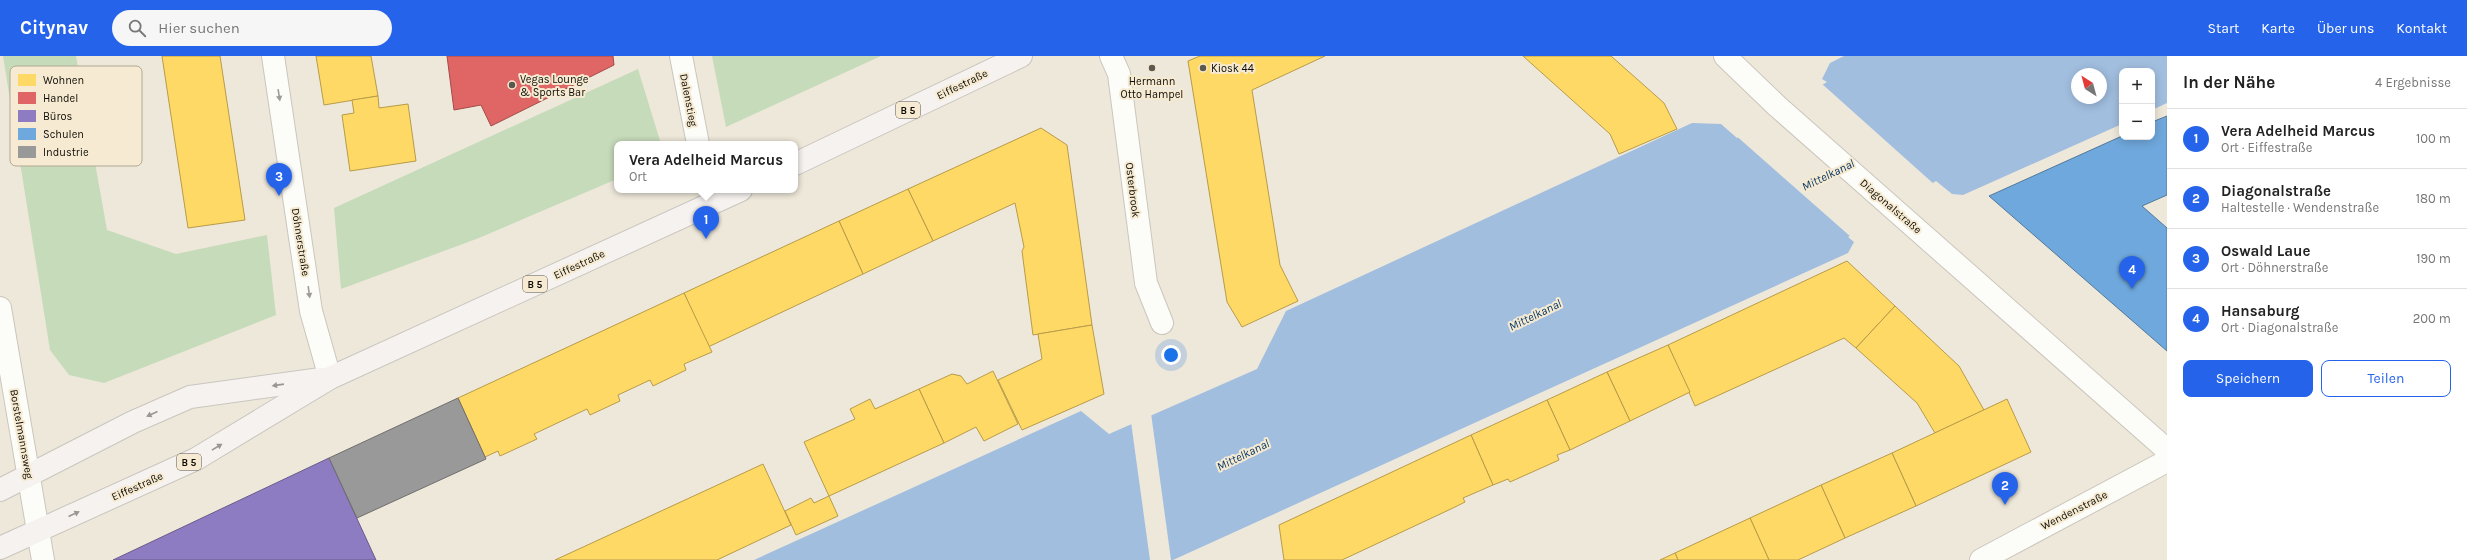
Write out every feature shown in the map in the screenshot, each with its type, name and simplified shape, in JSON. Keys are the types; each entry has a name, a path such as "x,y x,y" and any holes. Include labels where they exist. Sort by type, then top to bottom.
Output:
{"main road":[{"name":"Eiffestraße","path":"798,163 1021,56"},
{"name":"Eiffestraße","path":"0,548 196,459 330,378 715,196 728,193"},
{"name":"Eiffestraße","path":"0,490 133,422 190,397 330,378"}],"street":[{"name":"Döhnerstraße","path":"273,56 311,311 330,378"},
{"name":"Dalenstieg","path":"680,56 697,141"},
{"name":"Osterbrook","path":"1111,56 1118,74 1146,283 1162,323"},
{"name":"Diagonalstraße","path":"1725,56 1777,106 2167,450"},
{"name":"Borstelmannsweg","path":"0,308 30,474 43,560"},
{"name":"Wendenstraße","path":"1981,560 2167,461"}],"green space":[{"path":"3,56 76,56 78,66 10,66 10,100"},
{"path":"712,56 881,56 726,127"},
{"path":"638,69 660,141 614,141 614,180 479,238 341,289 334,208"},
{"path":"21,166 96,166 107,230 176,254 267,235 276,315 104,383 69,375 50,350"}],"water":[{"name":"Mittelkanal","path":"1844,56 2167,56 2167,103 2155,109 2155,68 2119,68 2119,125 1963,195 1952,194 1936,181 1848,237 1854,242 1848,253 1173,560 754,560 1081,411 1109,434 1257,369 1286,311 1692,123 1721,124 1737,138 1827,82 1822,79 1830,63"}],"pier":[{"path":"1821,83 1935,185 1851,237 1733,133 1737,136"},
{"path":"1151,413 1171,560 1150,560 1131,422"}],"building: Wohnen":[{"path":"162,56 220,56 245,220 188,228"},
{"path":"316,56 371,56 378,96 324,105"},
{"path":"1200,56 1325,56 1252,90 1280,265 1298,301 1242,327 1227,302 1188,61"},
{"path":"1523,56 1611,56 1664,103 1677,129 1619,154 1610,134"},
{"path":"378,96 379,108 408,104 416,161 350,171 342,115 354,113 352,100"},
{"path":"1041,128 1067,145 1092,325 1033,335 1022,251 1024,247 1015,203 933,241 908,189"},
{"path":"908,189 933,241 863,274 839,221"},
{"path":"839,221 863,274 708,347 684,293"},
{"path":"1847,261 1895,306 1856,348 1844,338 1695,406 1668,345"},
{"path":"684,293 712,352 684,364 686,370 653,386 650,380 618,395 620,401 590,415 587,409 534,434 537,439 500,456 498,451 485,457 458,398"},
{"path":"1895,306 1959,366 1984,410 1935,433 1917,403 1856,348"},
{"path":"1092,325 1104,394 1022,430 998,380 1042,359 1038,334"},
{"path":"1668,345 1690,392 1630,421 1607,372"},
{"path":"993,371 1018,424 984,441 976,427 944,443 919,389 952,374 961,376 967,384"},
{"path":"1607,372 1630,421 1570,450 1547,400"},
{"path":"919,389 944,443 829,496 804,442 855,419 850,409 870,399 875,409"},
{"path":"2007,399 2031,452 1916,506 1892,453"},
{"path":"1547,400 1570,450 1557,455 1559,460 1510,482 1508,479 1493,485 1471,435"},
{"path":"1471,435 1493,485 1463,498 1465,502 1453,508 1342,560 1284,560 1279,525"},
{"path":"1892,453 1916,506 1845,538 1821,485"},
{"path":"763,464 791,525 717,560 555,560"},
{"path":"1821,485 1845,538 1798,560 1769,560 1750,518"},
{"path":"829,496 838,516 796,535 785,511 811,498 814,503"},
{"path":"1750,518 1769,560 1678,560 1675,553"},
{"path":"1675,553 1678,560 1660,560"}],"building: Handel":[{"name":"Vegas Lounge & Sports Bar","path":"447,56 613,56 614,65 491,126 481,105 454,110"}],"building: Büros":[{"path":"329,458 376,560 113,560"}],"building: Schulen":[{"path":"2167,116 2167,195 2142,206 2167,228 2167,351 1989,196 2119,137 2119,140 2155,140 2155,121"}],"building: Industrie":[{"path":"458,398 486,459 357,518 329,458"}],"place":[{"name":"Hermann Otto Hampel","path":"1152,68"},
{"name":"Kiosk 44","path":"1203,68"},
{"name":"Vegas Lounge & Sports Bar","path":"512,85"},
{"name":"Oswald Laue","path":"279,196"},
{"name":"Vera Adelheid Marcus","path":"706,239"},
{"name":"Hansaburg","path":"2132,289"},
{"name":"Diagonalstraße","path":"2005,505"}]}
